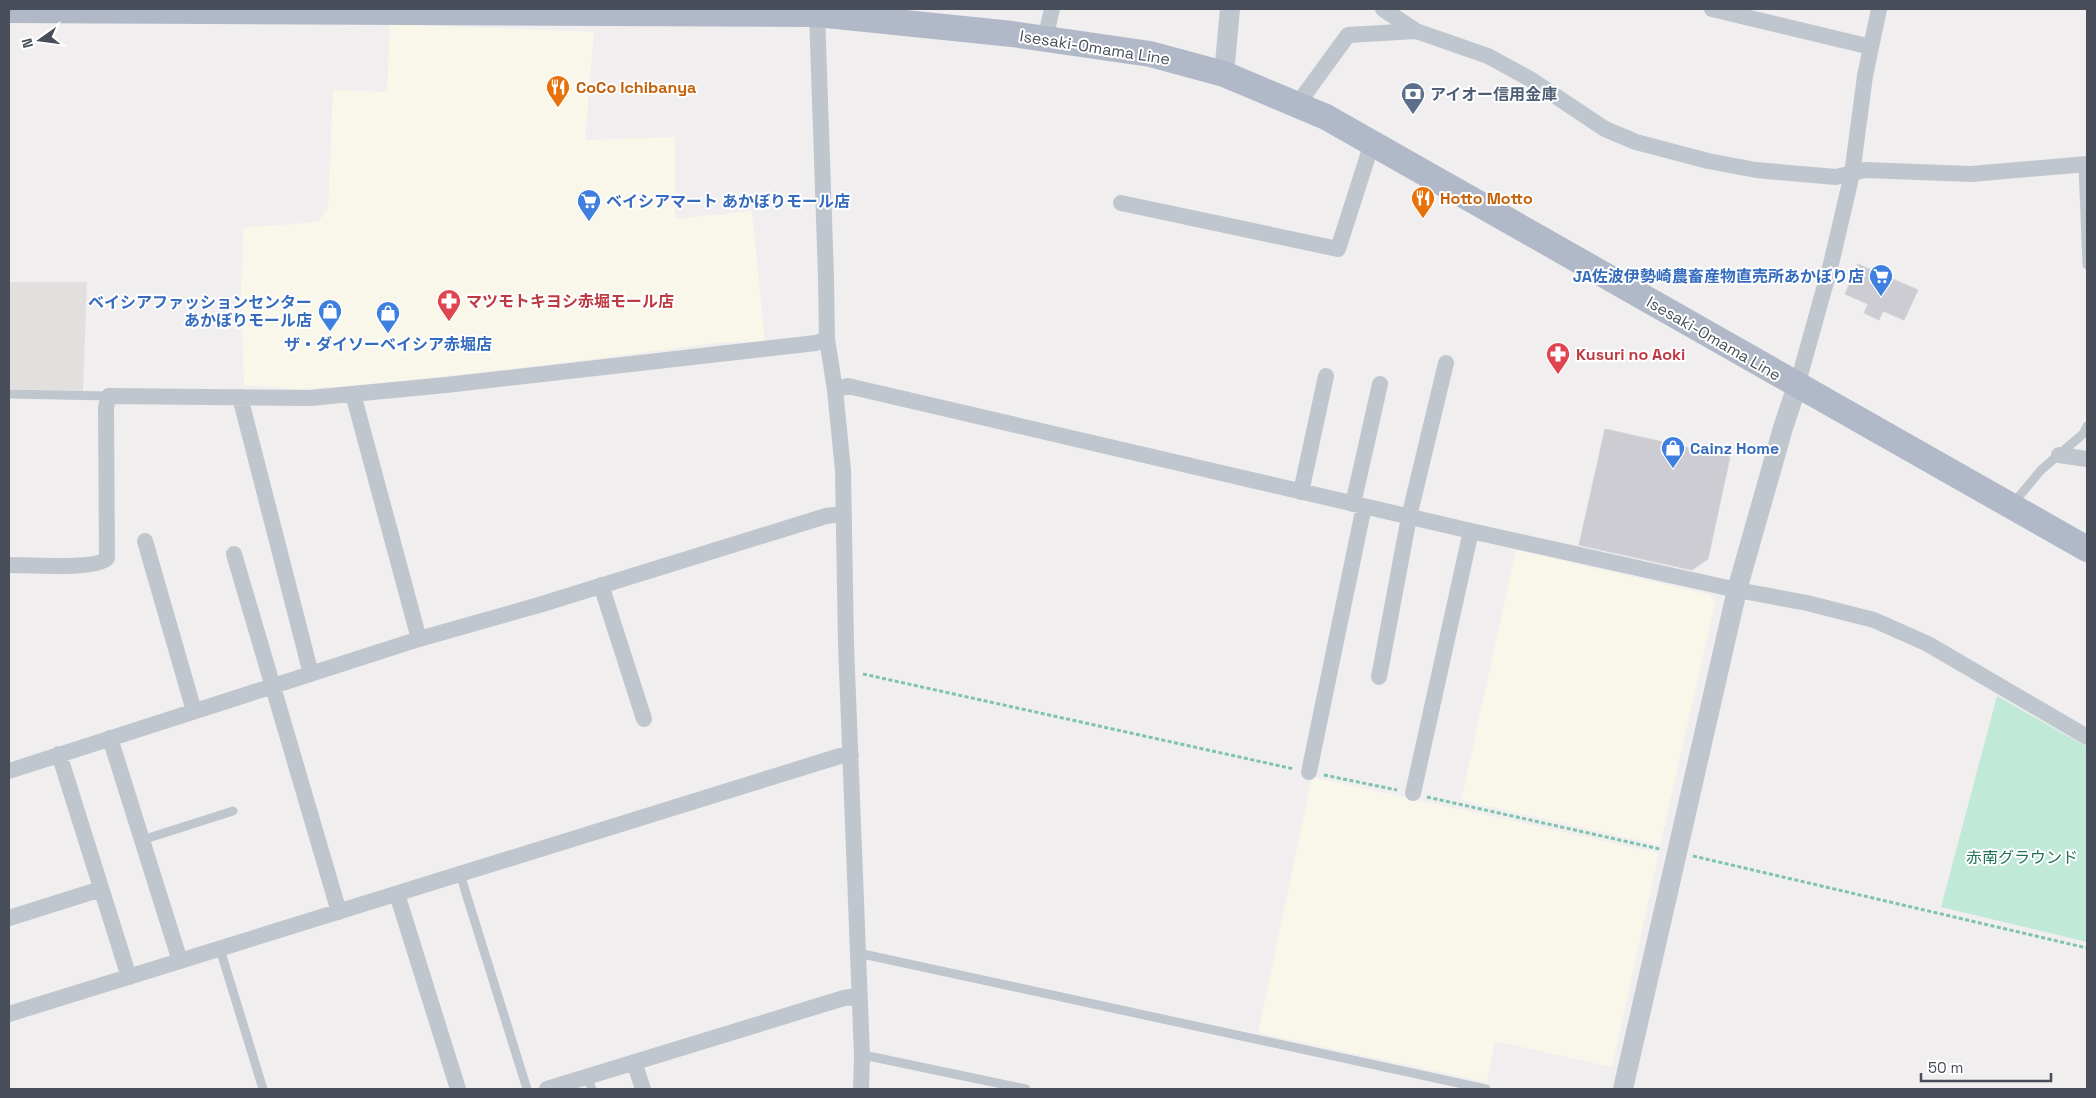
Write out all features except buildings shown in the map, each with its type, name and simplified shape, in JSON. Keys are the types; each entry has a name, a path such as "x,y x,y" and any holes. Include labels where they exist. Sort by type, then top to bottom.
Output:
{"main road":[{"name":"Isesaki-Omama Line","path":"9,10 176,9 817,14 1045,39 1150,54 1224,74 1326,117 2087,549"}],"street":[{"path":"1045,39 1052,9"},
{"path":"1224,74 1230,9"},
{"path":"1383,9 1416,31 1488,56 1530,79 1605,129 1636,142 1708,161 1756,170 1836,177 1865,170 1971,174 2085,165"},
{"path":"1712,9 1871,47"},
{"path":"1623,1089 1737,590 1831,264 1852,174 1865,76 1879,9"},
{"path":"817,14 827,338 835,390 843,470 842,514 862,1056 860,1089"},
{"path":"1297,104 1348,35 1416,31"},
{"path":"1121,203 1338,249 1372,143"},
{"path":"9,565 90,566 104,563 107,558 106,407 109,396 310,398 446,385 816,343 827,338"},
{"path":"1379,677 1409,517 1446,363"},
{"path":"1301,492 1326,376"},
{"path":"1309,772 1380,384"},
{"path":"835,390 848,386 1409,517 1737,590 1816,605 1874,620 1907,633 2087,737"},
{"path":"353,394 420,639"},
{"path":"240,397 311,674"},
{"path":"2059,455 2087,459"},
{"path":"9,770 420,639 826,516 842,514"},
{"path":"1413,793 1471,531"},
{"path":"145,541 194,711"},
{"path":"234,554 339,912"},
{"path":"601,585 644,718"},
{"path":"110,738 180,961"},
{"path":"59,754 129,977"},
{"path":"9,1014 831,759 851,755"},
{"path":"10,915 101,889"},
{"path":"397,894 458,1089"},
{"path":"547,1089 589,1083 634,1062 844,998 850,997 859,1000"},
{"path":"634,1062 643,1089"}],"lane":[{"path":"2085,165 2087,265"},
{"path":"9,394 109,396"},
{"path":"2011,506 2041,470 2083,434 2087,426"},
{"path":"142,840 233,811"},
{"path":"460,874 527,1089"},
{"path":"220,949 263,1089"},
{"path":"858,953 1486,1089"},
{"path":"862,1056 1026,1089"}],"path":[{"path":"848,670 1677,852 2087,948"}],"shaded area":[{"path":"390,24 594,32 585,140 675,137 675,219 752,211 765,342 722,342 563,363 356,386 296,389 244,385 241,300 243,228 318,222 328,208 333,90 387,92"},
{"path":"9,282 87,282 83,391 9,389"},
{"path":"1516,550 1711,595 1715,604 1660,845 1461,800"},
{"path":"1312,777 1659,853 1612,1067 1495,1041 1487,1082 1258,1033"}],"green space":[{"name":"赤南グラウンド","path":"1997,696 2087,747 2087,942 1941,907"}],"place":[{"name":"CoCo Ichibanya","path":"558,108"},
{"name":"アイオー信用金庫","path":"1413,115"},
{"name":"Hotto Motto","path":"1423,219"},
{"name":"ベイシアマート あかぼりモール店","path":"589,222"},
{"name":"JA佐波伊勢崎農畜産物直売所あかぼり店","path":"1881,297"},
{"name":"マツモトキヨシ赤堀モール店","path":"449,322"},
{"name":"ベイシアファッションセンター あかぼりモール店","path":"330,332"},
{"name":"ザ・ダイソーベイシア赤堀店","path":"388,334"},
{"name":"Kusuri no Aoki","path":"1558,375"},
{"name":"Cainz Home","path":"1673,469"}]}
